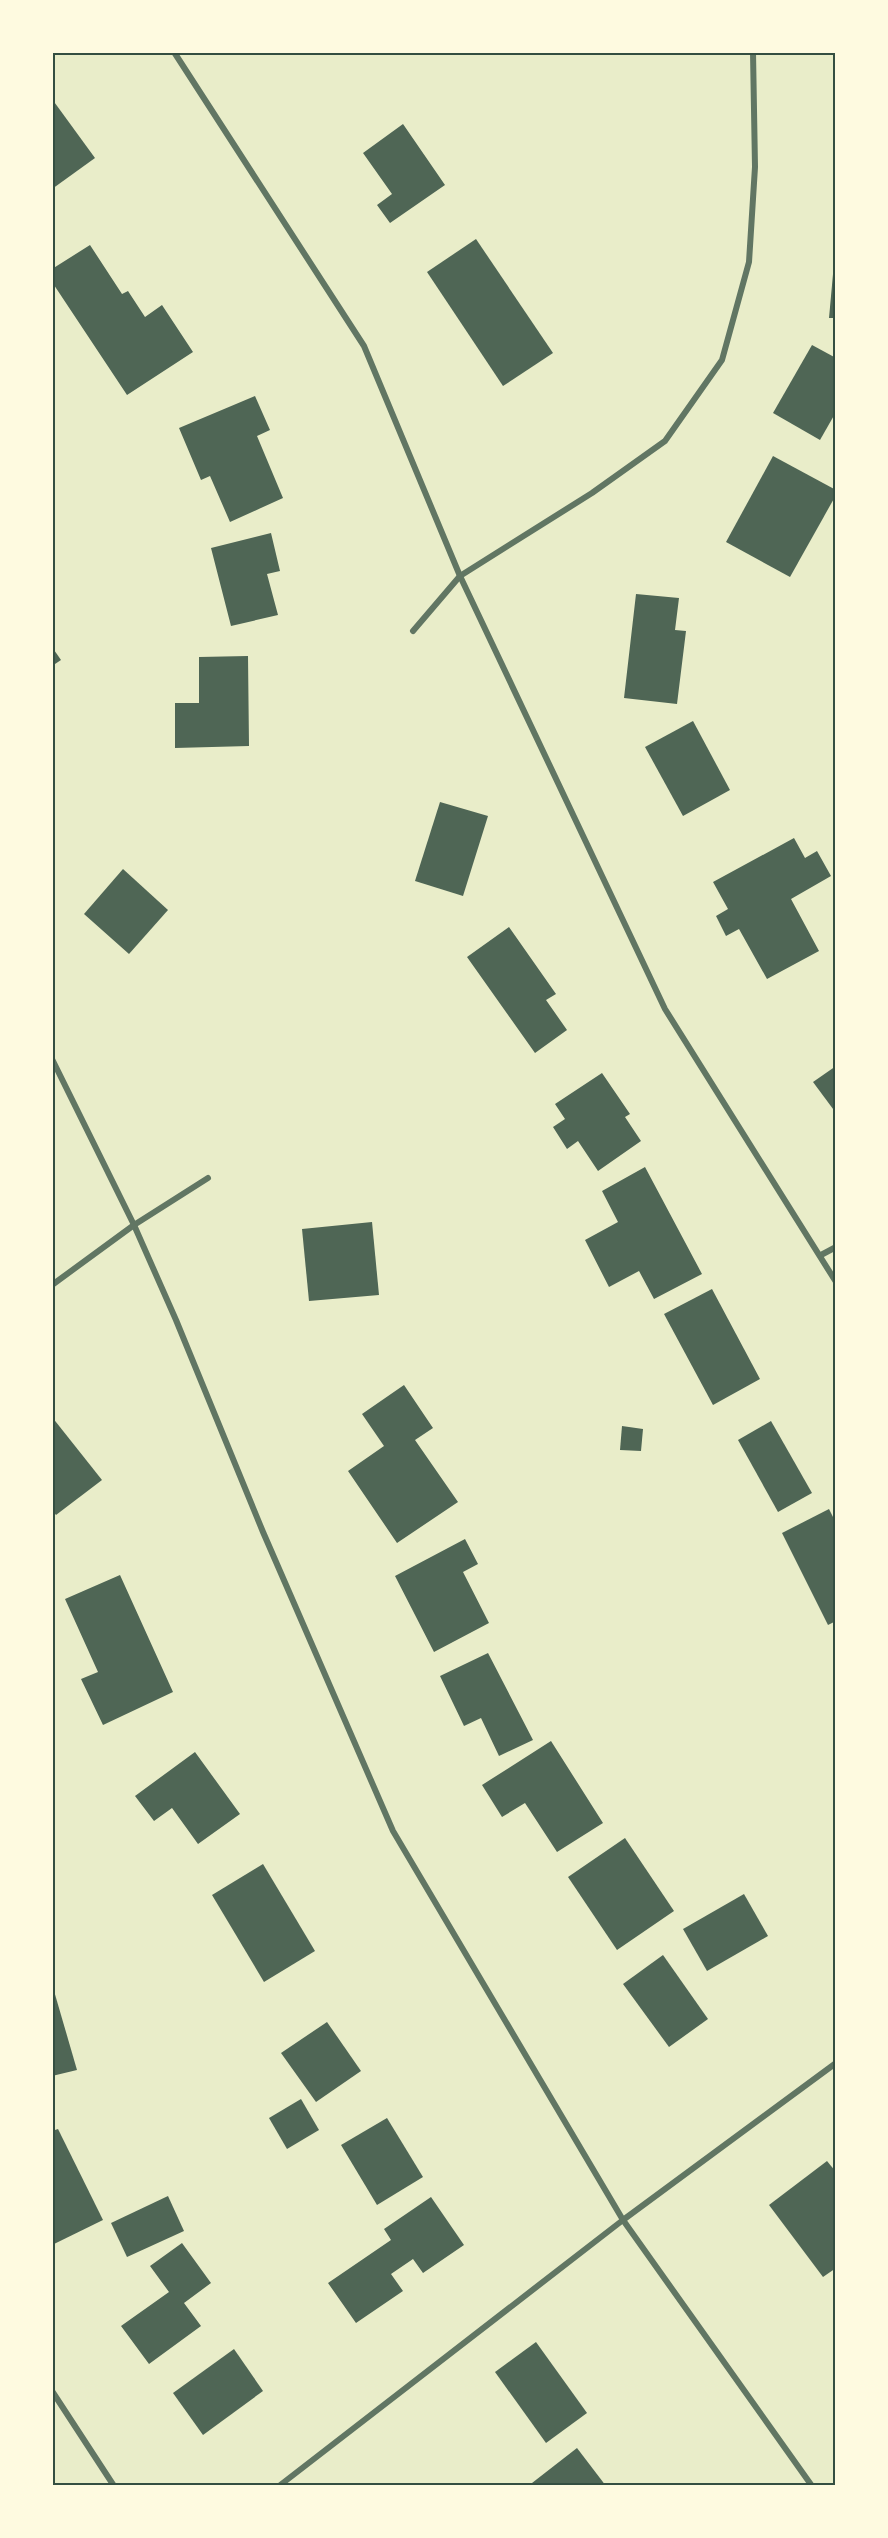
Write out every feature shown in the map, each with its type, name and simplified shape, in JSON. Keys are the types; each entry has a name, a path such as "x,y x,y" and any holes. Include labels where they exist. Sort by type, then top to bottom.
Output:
{"street":[{"path":"174,52 364,346 460,576 665,1009 836,1282"},
{"path":"413,631 460,576 592,493 665,441 722,360 749,262 754,167 753,52"},
{"path":"52,1059 135,1225 263,1532 393,1831 623,2220 812,2486"},
{"path":"52,1285 135,1225 208,1178"},
{"path":"821,1256 836,1247"},
{"path":"279,2486 623,2220 836,2063"},
{"path":"52,2391 114,2486"}],"building":[{"path":"52,99 95,158 52,189"},
{"path":"403,124 445,185 390,223 377,205 392,194 363,153"},
{"path":"476,239 553,353 503,386 427,272"},
{"path":"90,245 122,294 128,291 145,317 162,305 193,352 127,395 52,282 52,269"},
{"path":"834,263 836,263 836,318 829,318"},
{"path":"812,345 836,358 836,412 820,440 773,413"},
{"path":"255,396 270,430 257,436 283,498 230,522 210,476 201,480 179,428"},
{"path":"773,456 836,490 836,495 790,577 726,542"},
{"path":"271,533 280,571 267,574 278,615 231,626 211,548"},
{"path":"636,594 679,598 675,630 686,631 677,704 624,698"},
{"path":"52,647 61,660 52,666"},
{"path":"248,656 249,746 175,748 175,703 199,703 199,657"},
{"path":"693,721 730,790 683,816 645,747"},
{"path":"440,802 488,816 463,896 415,881"},
{"path":"794,838 805,858 817,851 831,876 791,899 819,951 767,979 739,929 726,936 716,916 728,909 713,882"},
{"path":"123,869 168,910 129,954 84,914"},
{"path":"509,927 556,994 546,1000 567,1030 535,1053 467,957"},
{"path":"836,1066 836,1113 813,1082"},
{"path":"602,1073 630,1114 625,1117 641,1141 598,1171 578,1141 567,1149 553,1127 565,1119 555,1104"},
{"path":"645,1167 702,1274 654,1299 639,1271 609,1287 585,1240 618,1222 602,1191"},
{"path":"372,1222 379,1295 309,1301 302,1229"},
{"path":"712,1289 760,1379 713,1405 664,1314"},
{"path":"404,1385 433,1428 415,1440 458,1502 397,1543 348,1471 384,1446 362,1414"},
{"path":"52,1417 102,1480 56,1515 52,1510"},
{"path":"771,1421 812,1493 778,1512 738,1440"},
{"path":"622,1426 643,1429 641,1451 620,1450"},
{"path":"829,1509 836,1523 836,1621 828,1625 782,1533"},
{"path":"465,1539 478,1564 463,1572 489,1623 434,1652 395,1576"},
{"path":"120,1575 173,1692 103,1725 81,1679 98,1672 65,1599"},
{"path":"488,1653 533,1740 499,1756 481,1718 464,1726 440,1676"},
{"path":"551,1741 603,1823 557,1852 525,1803 502,1817 482,1785"},
{"path":"195,1752 240,1814 198,1844 172,1808 154,1821 135,1796"},
{"path":"625,1838 674,1911 617,1950 568,1877"},
{"path":"263,1864 315,1951 264,1982 212,1895"},
{"path":"744,1894 768,1936 707,1971 683,1929"},
{"path":"663,1955 708,2019 669,2047 623,1984"},
{"path":"52,1984 77,2070 52,2076"},
{"path":"327,2022 361,2071 316,2102 281,2053"},
{"path":"301,2099 319,2130 287,2149 269,2118"},
{"path":"387,2118 423,2177 377,2205 341,2145"},
{"path":"58,2129 103,2220 52,2245 52,2131"},
{"path":"827,2161 836,2172 836,2268 823,2277 769,2205"},
{"path":"168,2196 184,2231 127,2257 111,2223"},
{"path":"431,2197 464,2245 423,2273 413,2259 391,2274 403,2291 356,2323 328,2283 391,2240 384,2229"},
{"path":"182,2243 211,2283 184,2303 201,2326 149,2364 121,2326 169,2292 150,2266"},
{"path":"536,2342 587,2413 546,2443 495,2372"},
{"path":"234,2349 263,2391 203,2435 173,2393"},
{"path":"577,2448 606,2486 535,2486 532,2483"}]}
